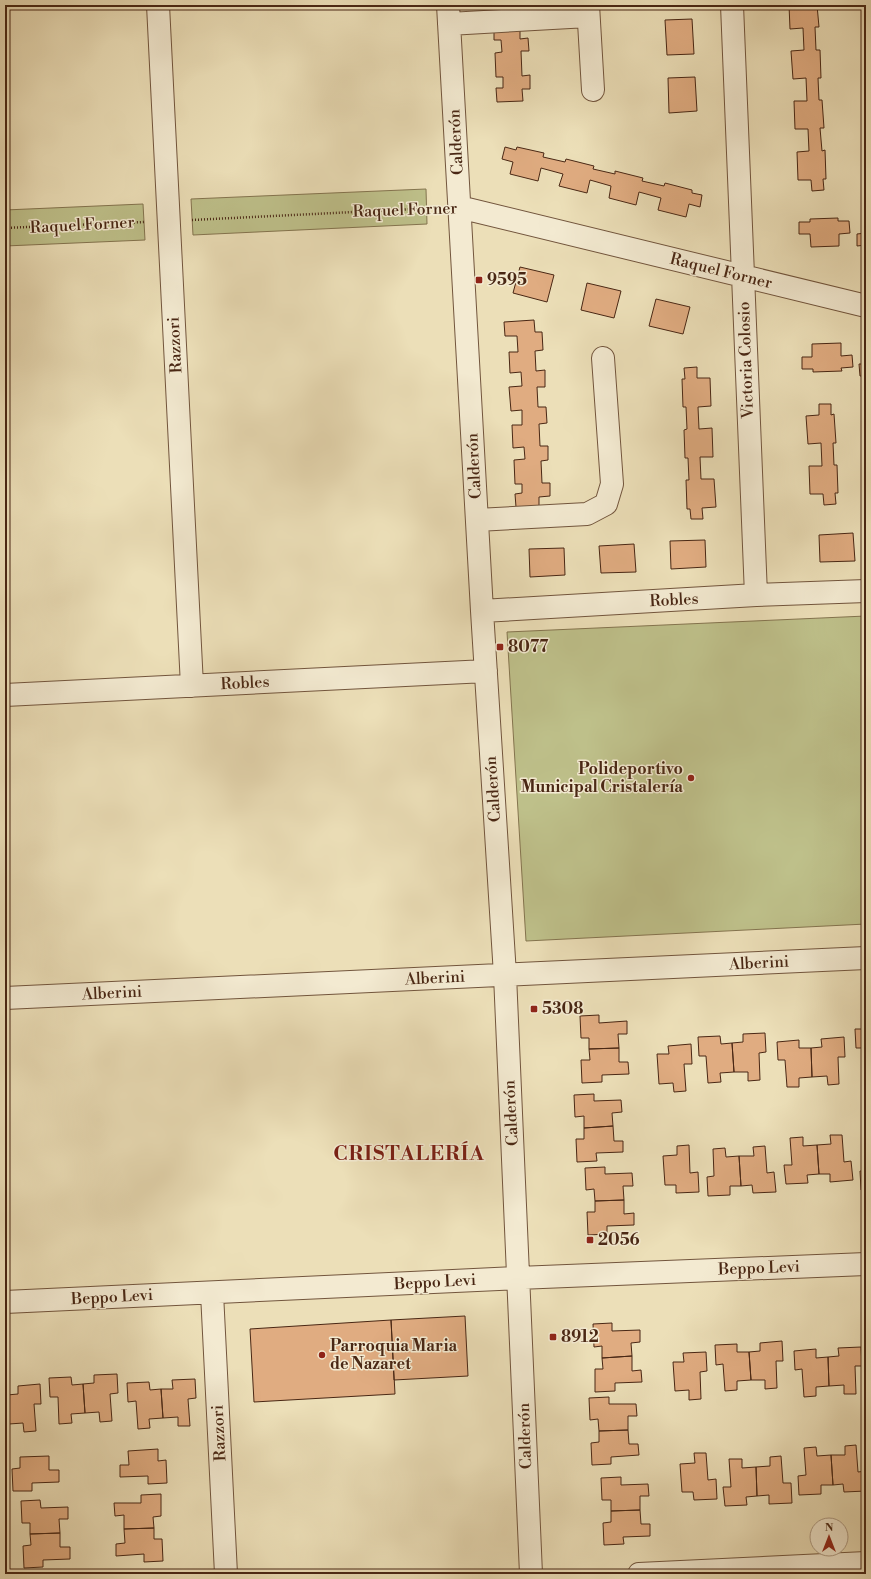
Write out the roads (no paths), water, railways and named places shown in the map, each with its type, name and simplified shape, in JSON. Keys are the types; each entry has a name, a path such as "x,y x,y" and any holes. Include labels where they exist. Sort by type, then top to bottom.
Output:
{"street":[{"name":"Razzori","path":"158,5 192,686"},
{"name":"Victoria Colosio","path":"732,5 756,595"},
{"path":"448,14 588,11 593,90"},
{"name":"Calderón","path":"448,14 482,611 505,975 531,1574"},
{"name":"Raquel Forner","path":"459,207 866,306"},
{"path":"477,520 587,514 606,504 612,484 603,358"},
{"name":"Robles","path":"482,611 756,595 866,591"},
{"name":"Robles","path":"5,695 486,671"},
{"name":"Alberini","path":"5,998 866,958"},
{"name":"Beppo Levi","path":"5,1302 518,1278 866,1264"},
{"name":"Razzori","path":"212,1293 226,1574"},
{"path":"639,1574 866,1563"}],"place":[{"name":"9595","path":"479,280"},
{"name":"8077","path":"500,647"},
{"name":"Polideportivo Municipal Cristalería","path":"691,778"},
{"name":"5308","path":"534,1009"},
{"name":"2056","path":"590,1240"},
{"name":"8912","path":"553,1337"},
{"name":"Parroquia Maria de Nazaret","path":"322,1355"}],"district":[{"name":"CRISTALERÍA","path":"409,1154"}]}
